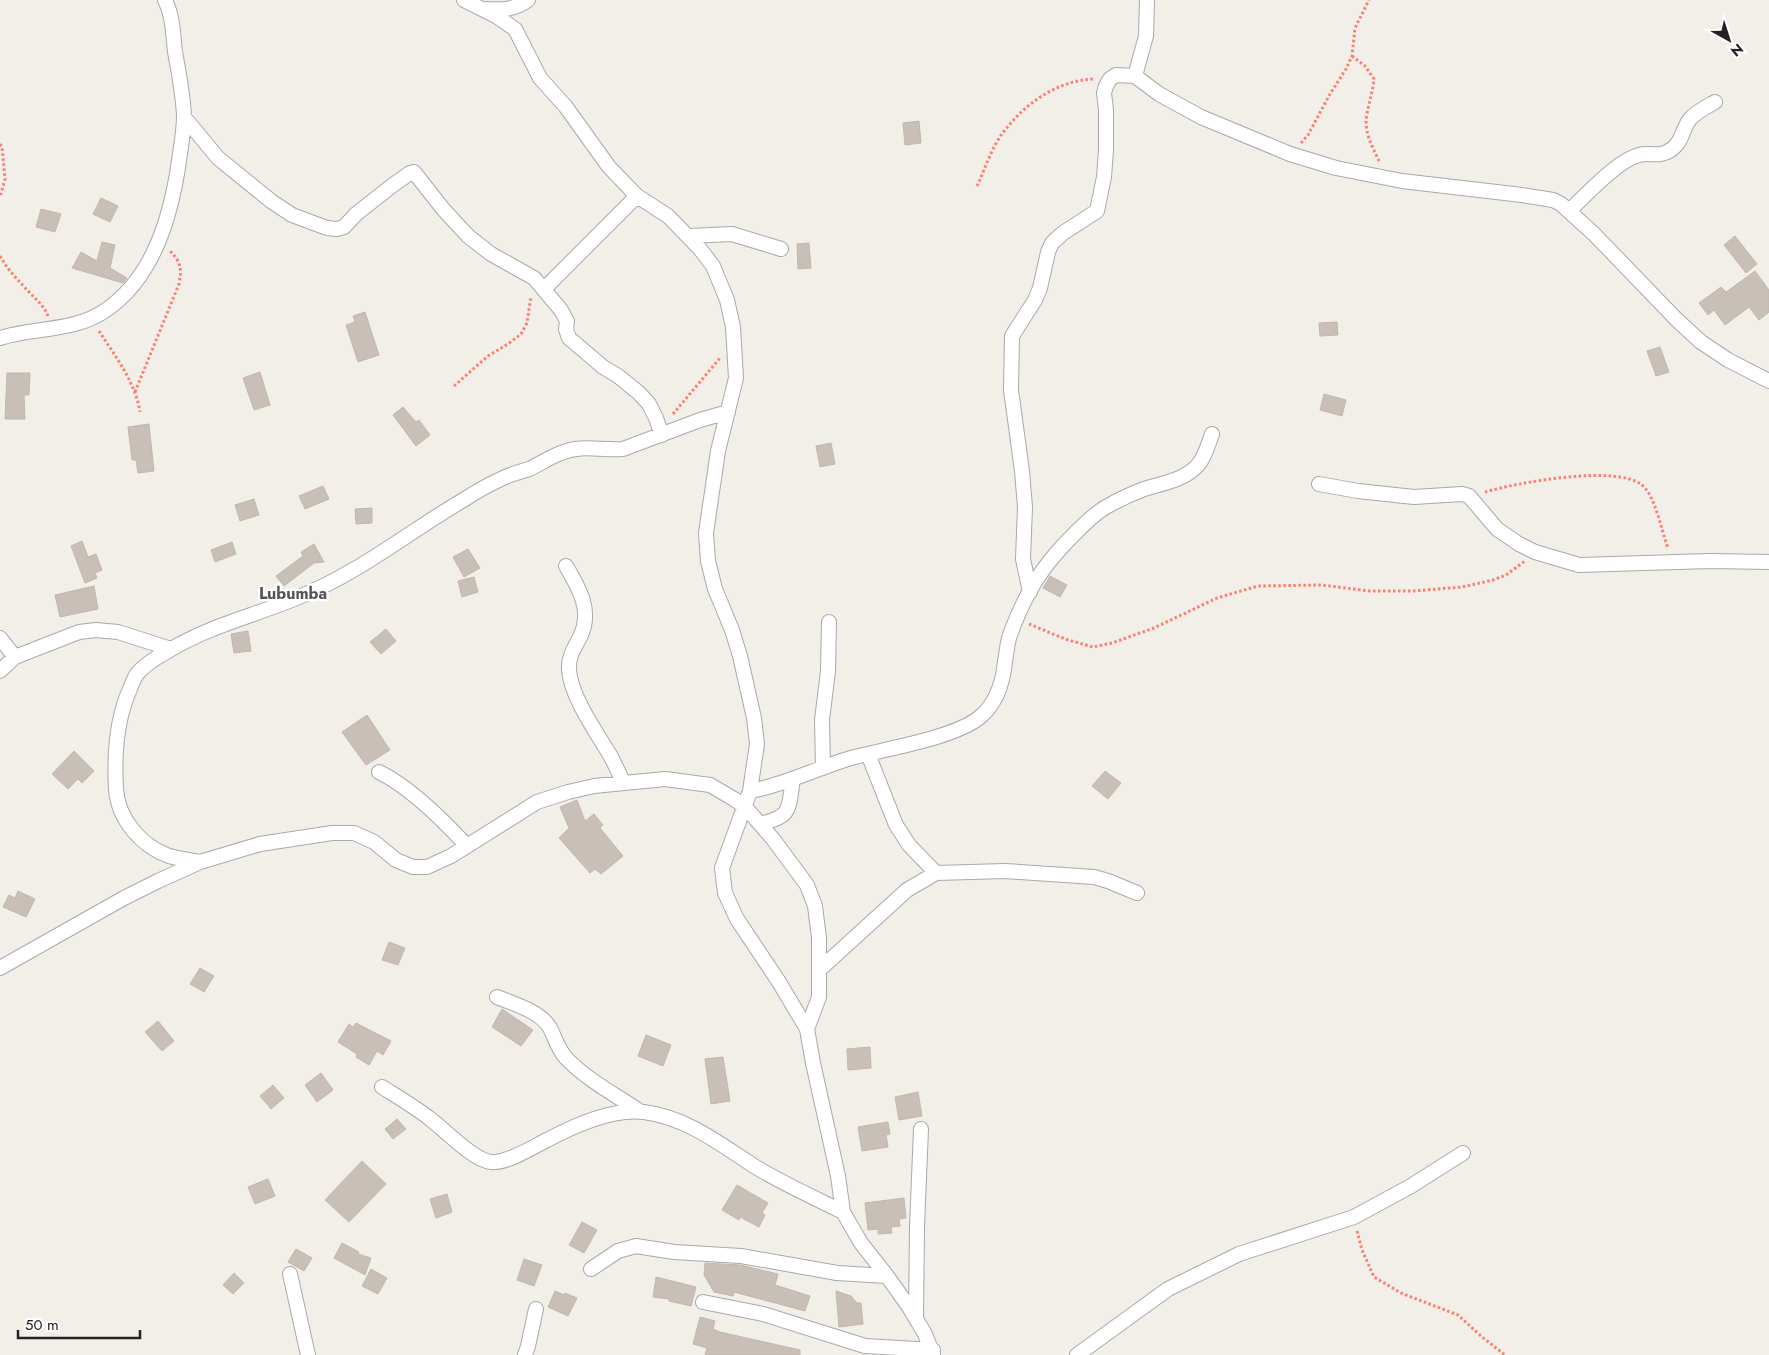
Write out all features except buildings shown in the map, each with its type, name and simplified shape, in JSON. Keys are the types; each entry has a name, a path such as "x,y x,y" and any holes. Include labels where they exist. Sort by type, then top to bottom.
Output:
{"street":[{"path":"0,338 77,324 104,312 120,300 137,280 152,256 167,221 183,138 182,90 169,7 165,0"},
{"path":"464,0 515,29 540,78 566,107 609,167 637,196 668,216 689,236 713,266 726,300 734,339 736,378 718,451 706,533 708,560 715,589 732,630 740,656 754,718 757,754 750,791 722,868 725,893 737,919 779,982 807,1029 812,1064 838,1176 843,1212 861,1243 916,1318 933,1352 865,1346 762,1314 703,1302"},
{"path":"482,9 503,11 514,8 528,0"},
{"path":"1135,76 1146,36 1147,0"},
{"path":"1030,592 1023,559 1024,498 1011,390 1012,336 1035,300 1052,243 1064,233 1090,218 1097,211 1104,177 1106,150 1104,93 1110,79 1116,75 1135,76 1159,94 1201,116 1290,154 1336,168 1389,179 1553,200 1570,210 1677,320 1701,342 1728,360 1769,381"},
{"path":"1570,210 1597,184 1630,159 1640,154 1654,155 1670,150 1679,143 1688,121 1696,113 1715,102"},
{"path":"184,117 218,158 271,201 292,216 326,228 337,229 344,227 356,214 393,185 414,172 443,210 468,236 492,254 534,278 561,310 567,321 566,329 569,338 639,393 649,404 660,431"},
{"path":"544,289 637,196"},
{"path":"689,236 732,234 781,249"},
{"path":"200,862 170,856 152,847 134,832 123,818 117,797 115,770 116,738 124,703 136,675 154,659 204,631 300,597 398,543 466,498 504,477 530,468 562,452 581,448 623,449 660,431 728,412"},
{"path":"750,791 868,754 941,735 979,718 994,702 1000,688 1007,646 1017,620 1030,592 1048,563 1068,540 1104,508 1145,489 1170,483 1198,465 1205,454 1212,434"},
{"path":"1319,484 1358,491 1414,497 1454,493 1469,496 1497,529 1519,544 1534,552 1579,565 1673,562 1769,562"},
{"path":"566,566 585,602 586,616 583,630 570,655 569,669 574,690 623,782"},
{"path":"823,768 822,720 828,671 829,622"},
{"path":"0,671 15,657 79,632 96,630 118,632 171,648"},
{"path":"0,638 15,657"},
{"path":"868,754 896,825 909,845 936,873"},
{"path":"378,772 395,780 431,810 468,846"},
{"path":"0,968 124,898 200,862 260,844 332,833 354,833 374,842 396,860 413,867 427,867 468,846 537,802 568,792 623,782 665,779 710,785 745,807 808,885 815,906 818,928 819,997 807,1029"},
{"path":"760,824 778,819 788,810 793,779"},
{"path":"819,970 907,890 936,873 1005,871 1094,877 1137,893"},
{"path":"497,997 531,1012 544,1021 548,1025 560,1051 575,1066 641,1112 684,1123 715,1139 759,1169 843,1212"},
{"path":"382,1087 428,1117 477,1156 491,1162 506,1159 523,1152 596,1118 641,1112"},
{"path":"916,1318 921,1129"},
{"path":"1077,1355 1168,1289 1240,1254 1354,1217 1411,1186 1463,1153"},
{"path":"591,1269 618,1251 636,1246 674,1252 741,1256 837,1273 887,1276"},
{"path":"290,1274 308,1355"},
{"path":"525,1355 536,1309"}],"path":[{"path":"1290,154 1308,135 1352,56 1355,28 1369,0"},
{"path":"1352,56 1365,66 1374,78 1366,116 1367,126 1369,138 1389,179"},
{"path":"977,186 1002,135 1018,115 1039,96 1068,82 1110,79"},
{"path":"0,144 2,147 5,179 0,197"},
{"path":"135,392 179,284 182,271 181,264 158,241"},
{"path":"0,256 4,264 44,308 50,329"},
{"path":"454,386 488,356 521,334 527,323 534,278"},
{"path":"90,318 124,370 135,392 140,412"},
{"path":"660,431 734,339"},
{"path":"1469,496 1527,482 1608,475 1628,478 1642,485 1651,498 1673,562"},
{"path":"1017,620 1093,647 1112,643 1154,628 1217,598 1258,586 1322,585 1369,591 1404,591 1462,587 1494,580 1506,575 1522,565 1534,552"},
{"path":"1354,1217 1362,1250 1374,1277 1401,1293 1458,1315 1480,1336 1505,1355"}],"district":[{"name":"Lubumba","path":"293,593"}]}
